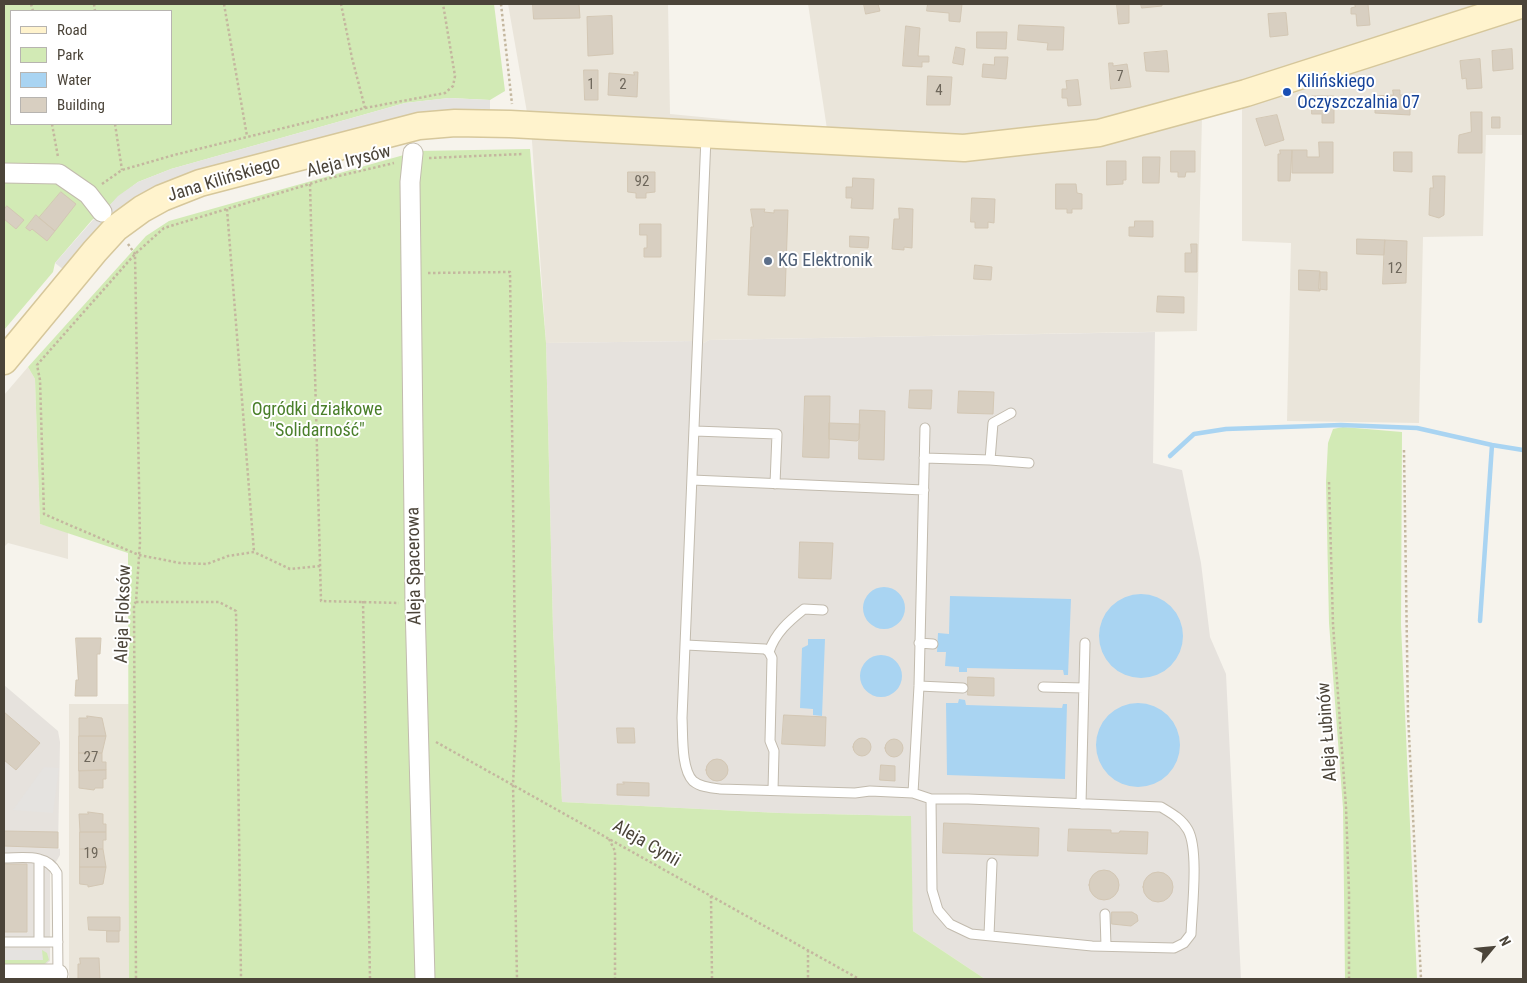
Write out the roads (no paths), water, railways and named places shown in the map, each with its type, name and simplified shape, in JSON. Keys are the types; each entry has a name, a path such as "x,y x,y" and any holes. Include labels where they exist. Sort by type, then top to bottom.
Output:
{"street":[{"name":"Jana Kilińskiego","path":"4,361 109,220 200,184 410,144 455,124 510,124 964,148 1099,134 1246,93 1523,4"},
{"name":"Aleja Spacerowa","path":"410,144 416,604 425,979"},
{"path":"4,173 59,174 88,194 109,220"},
{"path":"4,974 27,977 58,974"}],"lane":[{"path":"706,134 682,718 684,760 692,780 704,787 720,790 913,793 931,799 1161,808 1176,816 1188,829 1192,840 1194,854 1191,934 1184,944 1174,948 1106,946 971,934 950,924 938,910 932,890 931,799"},
{"path":"990,460 993,423 1011,414"},
{"path":"913,793 919,686 925,428"},
{"path":"694,431 777,434 775,484"},
{"path":"924,458 1029,463"},
{"path":"692,480 924,490"},
{"path":"773,790 774,751 770,742 772,658 770,652 772,641 788,622 804,609 823,610"},
{"path":"920,643 933,644"},
{"path":"1080,804 1085,643"},
{"path":"686,645 765,649 770,652"},
{"path":"919,686 963,688"},
{"path":"1043,686 1084,688"},
{"path":"4,858 39,858 47,860 57,872 58,974"},
{"path":"39,858 39,942"},
{"path":"989,935 992,863"},
{"path":"1105,914 1106,946"},
{"path":"4,942 58,942"}],"water":[{"path":"884,587 899,593 905,608 899,623 884,629 869,623 863,608 869,593"},
{"path":"1141,594 1157,597 1171,606 1180,620 1183,636 1180,652 1171,666 1157,675 1141,678 1125,675 1111,666 1102,652 1099,636 1102,620 1111,606 1125,597"},
{"path":"950,596 1071,599 1068,675 1064,675 1063,670 967,668 967,672 959,672 959,667 945,666 946,652 937,652 938,633 949,634"},
{"path":"808,639 825,639 822,716 813,715 813,709 800,708 802,648 808,645"},
{"path":"881,655 896,661 902,676 896,691 881,697 866,691 860,676 866,661"},
{"path":"959,699 965,700 966,705 1062,708 1063,704 1067,704 1065,779 947,775 946,703 958,703"},
{"path":"1138,703 1154,706 1168,715 1177,729 1180,745 1177,761 1168,775 1154,784 1138,787 1122,784 1108,775 1099,761 1096,745 1099,729 1108,715 1122,706"}],"waterway":[{"path":"1170,456 1194,434 1226,429 1341,425 1417,428 1523,450"},
{"path":"1480,621 1492,445"}],"place":[{"name":"Kilińskiego Oczyszczalnia 07","path":"1287,92"},
{"name":"KG Elektronik","path":"768,261"}],"park label":[{"name":"Ogródki działkowe \"Solidarność\"","path":"317,420"}]}
